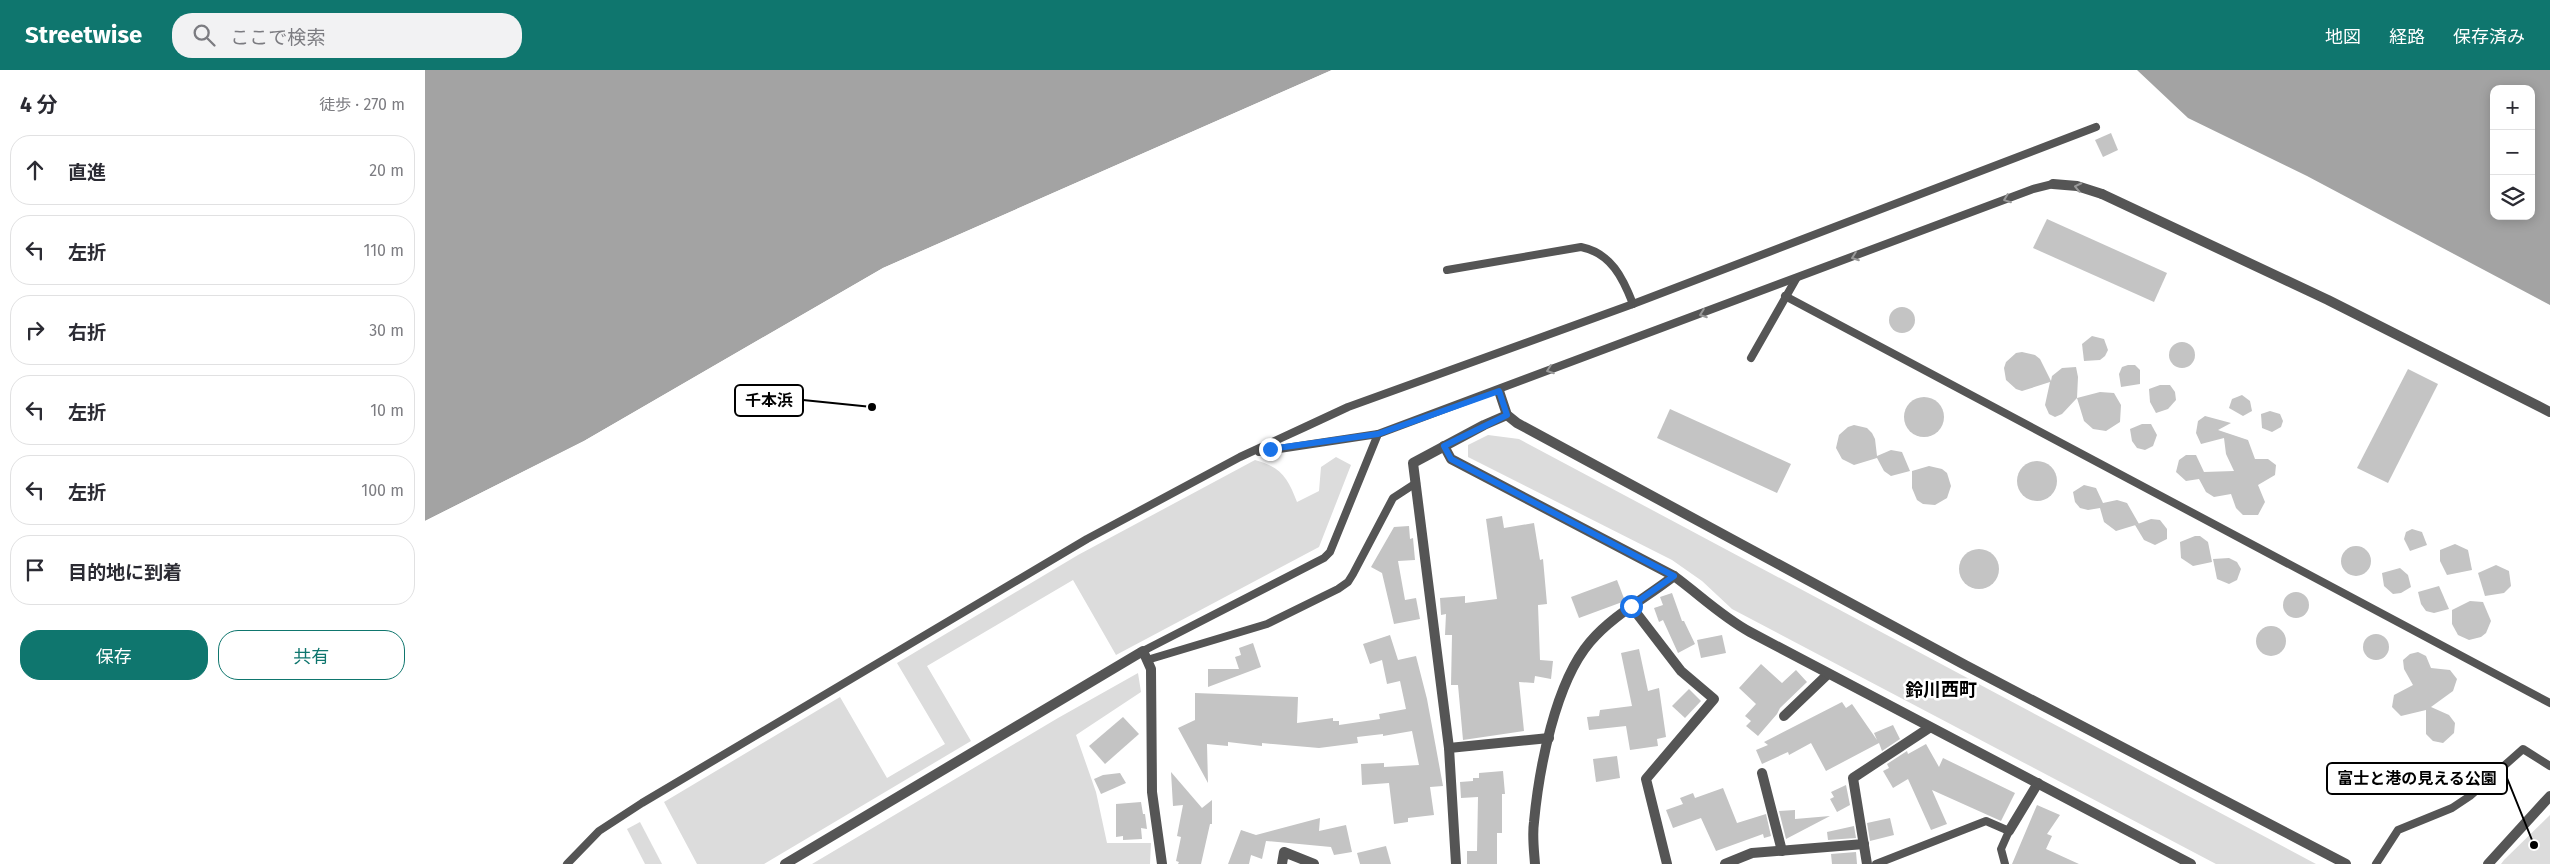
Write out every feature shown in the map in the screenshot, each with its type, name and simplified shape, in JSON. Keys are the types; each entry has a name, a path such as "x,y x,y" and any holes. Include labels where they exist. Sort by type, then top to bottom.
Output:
{"street":[{"path":"2053,184 2077,186 2102,194 2328,300 2550,412"},
{"path":"1499,391 1507,415 1517,423 1956,660 2346,864"},
{"path":"1456,864 1449,748 1413,463 1507,415"},
{"path":"1444,446 1451,459 1674,576 1724,617 1929,728 2191,864"},
{"path":"1535,864 1533,823 1549,738 1572,670 1590,642 1631,606 1674,576"},
{"path":"1631,606 1681,671 1714,699 1646,779 1667,864"},
{"path":"785,864 1145,656 1151,670 1152,792 1162,864"},
{"path":"1784,716 1828,674"},
{"path":"1867,864 1853,778 1929,728"},
{"path":"1449,748 1549,738"},
{"path":"1762,773 1782,851"},
{"path":"2009,831 2038,783"},
{"path":"2488,864 2550,796"},
{"path":"1725,864 1752,853 1864,844"},
{"path":"1282,864 1284,852 1314,864"}],"lane":[{"path":"567,864 599,831 642,803 1087,539 1240,457 1349,407 1633,304 2096,127"},
{"path":"1240,457 1270,449 1378,434 1499,391 2033,189 2053,184"},
{"path":"1447,270 1581,246 1591,249 1617,269 1633,304"},
{"path":"1751,358 1796,278"},
{"path":"1785,296 2550,702"},
{"path":"1145,656 1324,558 1330,552 1378,434"},
{"path":"1145,656 1267,624 1338,589 1348,582 1353,574 1393,498 1416,484"},
{"path":"2376,864 2398,830 2452,808 2471,796 2523,749 2550,766"},
{"path":"1876,864 1986,821 2009,831 2001,849 2005,864"}],"shaded area":[{"path":"425,70 1332,70 883,268 584,441 425,521"},
{"path":"2137,70 2550,70 2550,305 2307,176 2188,118"},
{"path":"1488,435 1519,439 2316,864 2216,864 1732,609 1702,581 1672,560 1468,457 1468,445"},
{"path":"1336,457 1351,465 1319,547 1116,655 1073,580 927,666 971,741 764,864 697,864 664,802 840,697 887,778 945,744 897,663 1078,555 1255,460 1271,466 1287,480 1297,502 1319,491 1321,467"},
{"path":"1138,673 1141,692 1076,735 1096,792 1107,843 1151,843 1150,864 812,864 1058,718"},
{"path":"2550,815 2550,864 2501,864 2504,860"},
{"path":"640,822 662,864 645,864 627,829"}],"pier":[{"path":"1335,70 884,270 586,443 425,524 425,521 584,441 883,268"}],"building":[{"path":"2111,133 2118,150 2103,157 2095,140"},
{"path":"2047,219 2167,273 2154,302 2033,248"},
{"path":"1902,307 1911,311 1915,320 1911,329 1902,333 1893,329 1889,320 1893,311"},
{"path":"2092,336 2104,339 2108,350 2100,360 2084,361 2082,344"},
{"path":"2182,342 2191,346 2195,355 2191,364 2182,368 2173,364 2169,355 2173,346"},
{"path":"2022,352 2035,355 2040,359 2051,381 2052,376 2062,368 2076,367 2078,377 2077,398 2062,414 2055,417 2049,414 2045,405 2050,382 2022,391 2016,389 2006,380 2004,368 2006,362 2016,353"},
{"path":"2135,365 2140,370 2140,384 2121,387 2119,374 2122,367"},
{"path":"2408,369 2438,384 2388,483 2357,468"},
{"path":"2160,385 2170,385 2175,392 2176,400 2168,409 2156,413 2150,402 2149,389"},
{"path":"2100,392 2114,393 2121,405 2120,422 2106,431 2093,429 2084,421 2077,398"},
{"path":"2242,395 2250,401 2252,411 2243,416 2229,408 2232,399"},
{"path":"1924,397 1938,403 1944,417 1938,431 1924,437 1910,431 1904,417 1910,403"},
{"path":"1670,409 1791,464 1777,493 1657,438"},
{"path":"2270,411 2280,414 2283,421 2281,427 2272,432 2262,428 2261,414"},
{"path":"2205,416 2231,423 2218,430 2248,440 2255,459 2268,459 2276,465 2275,475 2258,485 2265,502 2258,515 2243,515 2236,508 2231,494 2214,497 2206,492 2199,479 2186,481 2176,472 2179,460 2186,455 2196,455 2204,472 2234,471 2226,454 2224,438 2201,444 2196,433 2198,421"},
{"path":"2142,424 2151,424 2157,435 2153,446 2145,450 2137,448 2132,441 2130,429"},
{"path":"1854,425 1867,428 1872,433 1875,439 1877,456 1891,450 1902,452 1910,471 1891,476 1884,471 1877,458 1854,465 1842,459 1836,448 1839,435 1848,427"},
{"path":"2037,461 2051,467 2057,481 2051,495 2037,501 2023,495 2017,481 2023,467"},
{"path":"1929,466 1942,469 1947,473 1951,486 1947,498 1935,505 1923,504 1917,500 1912,488 1912,471"},
{"path":"2084,485 2096,488 2103,503 2117,500 2127,503 2139,524 2116,531 2104,522 2100,508 2088,510 2080,508 2075,502 2073,492"},
{"path":"1502,516 1504,528 1534,523 1540,560 1543,559 1547,604 1538,605 1540,660 1553,661 1551,679 1535,676 1534,683 1519,682 1524,731 1463,740 1458,685 1451,685 1452,635 1445,635 1446,614 1441,615 1440,598 1465,596 1465,603 1497,599 1486,519"},
{"path":"2151,519 2160,520 2167,529 2167,539 2155,545 2144,540 2135,525"},
{"path":"1409,526 1410,539 1413,538 1415,560 1398,561 1405,600 1416,598 1420,619 1394,624 1382,573 1371,567 1394,527"},
{"path":"2412,529 2422,532 2427,545 2410,551 2404,539 2406,532"},
{"path":"2200,536 2208,542 2212,562 2193,566 2181,558 2180,542"},
{"path":"2455,544 2468,550 2472,570 2447,575 2440,561 2440,550"},
{"path":"2356,546 2367,550 2371,561 2367,572 2356,576 2345,572 2341,561 2345,550"},
{"path":"1979,549 1993,555 1999,569 1993,583 1979,589 1965,583 1959,569 1965,555"},
{"path":"2229,558 2237,562 2241,569 2237,580 2229,584 2217,579 2213,559"},
{"path":"2496,565 2509,571 2511,586 2504,593 2485,596 2478,573"},
{"path":"2400,568 2408,575 2411,587 2401,593 2393,594 2384,586 2382,573"},
{"path":"1617,580 1625,601 1579,618 1571,597"},
{"path":"2439,586 2449,609 2434,613 2426,611 2421,604 2418,592"},
{"path":"2296,592 2305,596 2309,605 2305,614 2296,618 2287,614 2283,605 2287,596"},
{"path":"1672,593 1682,621 1684,621 1695,644 1678,653 1663,620 1659,622 1654,608 1663,605 1660,597"},
{"path":"2470,601 2483,602 2491,621 2486,633 2481,637 2469,640 2458,635 2452,624 2452,610"},
{"path":"2271,626 2282,630 2286,641 2282,652 2271,656 2260,652 2256,641 2260,630"},
{"path":"2376,634 2385,638 2389,647 2385,656 2376,660 2367,656 2363,647 2367,638"},
{"path":"1390,635 1398,660 1416,656 1427,699 1443,786 1430,787 1434,815 1408,818 1408,822 1394,824 1389,783 1362,785 1361,764 1384,763 1384,767 1419,765 1412,731 1383,736 1383,734 1357,737 1358,743 1319,748 1262,743 1262,746 1228,742 1228,746 1207,744 1208,783 1178,728 1195,720 1195,693 1298,697 1297,723 1333,718 1333,721 1339,721 1339,725 1380,719 1379,714 1406,709 1400,681 1387,684 1382,660 1370,664 1363,644"},
{"path":"1722,635 1726,653 1701,658 1697,640"},
{"path":"1253,643 1261,667 1208,687 1208,669 1239,669 1235,657 1241,655 1239,648"},
{"path":"1639,649 1648,691 1659,688 1666,737 1657,739 1658,746 1630,750 1626,726 1589,730 1587,717 1599,716 1600,710 1632,706 1621,653"},
{"path":"2418,652 2426,656 2431,668 2450,670 2457,679 2453,691 2431,707 2449,715 2455,723 2454,733 2443,743 2433,741 2426,734 2426,710 2401,716 2392,707 2394,695 2413,685 2404,669 2403,660 2410,654"},
{"path":"1761,664 1782,683 1796,670 1807,682 1780,708 1758,736 1746,726 1751,721 1745,716 1756,704 1739,688"},
{"path":"1689,689 1701,701 1685,718 1672,706"},
{"path":"1842,702 1846,708 1852,704 1877,740 1874,733 1893,725 1900,739 1882,751 1879,743 1826,771 1811,743 1789,755 1788,752 1762,764 1756,750 1768,745 1764,742"},
{"path":"1123,717 1139,734 1105,764 1089,746"},
{"path":"1926,744 1939,767 1943,758 2015,793 2001,821 1932,790 1947,824 1931,830 1908,779 1893,788 1883,771 1889,768 1887,764 1907,751 1908,754"},
{"path":"1617,756 1620,778 1596,782 1593,759"},
{"path":"1503,771 1505,794 1502,794 1502,833 1497,833 1497,864 1467,864 1467,851 1477,851 1478,797 1461,798 1460,782 1473,781 1473,778 1479,778 1479,773"},
{"path":"1171,772 1202,808 1212,800 1212,824 1210,824 1201,864 1178,864 1179,862 1176,861 1181,837 1177,836 1183,805 1173,806"},
{"path":"1120,773 1126,783 1101,794 1094,779 1103,775"},
{"path":"1846,785 1850,805 1837,812 1830,799 1834,797 1831,792"},
{"path":"1723,788 1737,823 1766,814 1771,836 1764,838 1763,834 1716,851 1701,818 1673,828 1666,810 1683,804 1680,798 1693,793 1695,798"},
{"path":"1141,802 1147,829 1141,828 1142,839 1123,840 1123,836 1116,837 1116,804"},
{"path":"2037,805 2060,815 2047,834 2052,836 2046,849 2079,864 2012,864"},
{"path":"1795,810 1795,819 1830,816 1786,839 1779,811"},
{"path":"1320,818 1319,831 1346,825 1352,852 1334,855 1331,847 1266,841 1262,859 1251,855 1249,864 1228,864 1241,830 1256,835"},
{"path":"1890,818 1894,835 1870,841 1867,823"},
{"path":"1854,826 1856,838 1828,840 1827,832"},
{"path":"1386,846 1391,864 1360,864 1357,853"},
{"path":"1856,852 1857,864 1832,864 1831,854"}],"place":[{"name":"千本浜","path":"872,407"},
{"name":"富士と港の見える公園","path":"2534,845"}],"district":[{"name":"鈴川西町","path":"1941,690"}],"route":[{"path":"1270,449 1317,444 1378,434 1499,391 1507,415 1484,424 1444,446 1451,459 1674,576 1631,606"}]}
